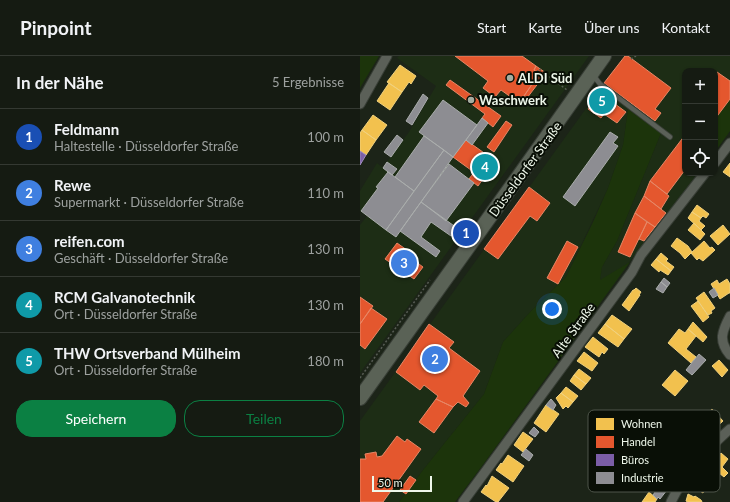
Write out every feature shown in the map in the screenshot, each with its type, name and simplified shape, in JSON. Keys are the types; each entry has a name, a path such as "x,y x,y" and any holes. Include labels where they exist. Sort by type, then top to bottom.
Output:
{"main road":[{"name":"Düsseldorfer Straße","path":"360,398 604,56"}],"street":[{"path":"360,104 387,56"},
{"path":"718,159 730,144"},
{"name":"Alte Straße","path":"463,502 632,272 641,255 703,176"},
{"path":"730,316 723,330 722,342 730,355"},
{"path":"720,438 730,430"},
{"path":"671,502 676,492"}],"lane":[{"path":"592,74 600,84 670,137"}],"path":[{"path":"631,59 636,56"},
{"path":"537,72 539,69 567,90"}],"shaded area":[{"path":"360,56 379,56 360,88"},
{"path":"399,56 589,56 360,373 360,225 367,216 360,211 360,191 377,163 383,168 409,132 436,86 397,58"},
{"path":"624,56 730,56 730,131 718,147 718,68 682,68 682,176 696,176 593,309 596,302 602,267 617,241 661,133 628,109 623,145 608,188 566,277 531,311 503,342 484,394 399,502 360,502 360,421"},
{"path":"730,99 730,131 718,148 718,140 718,115"},
{"path":"628,109 661,133 617,241 602,267 600,280 630,262 455,502 399,502 484,394 503,342 531,311 566,277 608,188 623,145"}],"building: Wohnen":[{"path":"400,65 416,76 411,84 409,82 402,92 387,82"},
{"path":"389,83 402,92 390,110 377,101"},
{"path":"373,115 387,125 376,140 362,130"},
{"path":"362,130 376,140 366,155 360,151 360,133"},
{"path":"730,163 730,177 723,172"},
{"path":"697,205 709,214 706,218 703,216 701,218 692,212"},
{"path":"692,212 701,218 699,221 705,226 701,230 688,218"},
{"path":"694,223 705,234 700,240 688,230"},
{"path":"723,225 730,234 718,245 710,236"},
{"path":"677,238 688,246 692,252 685,259 671,246"},
{"path":"704,241 710,248 712,247 715,250 703,261 699,258 697,260 691,253"},
{"path":"661,253 668,259 666,261 674,267 671,271 656,259"},
{"path":"656,259 671,271 668,275 660,270 659,272 651,265"},
{"path":"727,279 730,284 730,293 720,299 711,284 717,280 719,284"},
{"path":"636,288 641,292 629,311 622,305"},
{"path":"704,292 715,308 711,311 712,313 708,315 696,298"},
{"path":"698,301 709,317 703,322 691,306"},
{"path":"612,315 632,329 624,339 605,324"},
{"path":"693,322 707,337 703,342 688,329"},
{"path":"605,324 624,339 618,347 598,333"},
{"path":"679,329 685,333 688,329 696,336 686,349 696,357 691,363 668,343"},
{"path":"593,337 608,349 604,354 602,352 599,357 585,347"},
{"path":"584,352 598,363 592,371 577,361"},
{"path":"719,360 728,370 722,377 712,366"},
{"path":"579,369 591,378 586,384 574,375"},
{"path":"675,370 688,381 675,396 662,385"},
{"path":"574,375 586,384 581,390 570,381"},
{"path":"566,387 578,396 573,402 561,393"},
{"path":"561,393 573,402 568,408 566,406 563,409 556,398"},
{"path":"546,405 559,414 546,432 534,423"},
{"path":"523,432 533,439 523,452 514,445"},
{"path":"721,453 728,459 722,467 728,473 724,477 720,474"},
{"path":"508,455 524,466 513,482 496,470"},
{"path":"492,476 509,488 498,502 481,492 486,485 487,486"},
{"path":"649,492 657,499 655,502 642,502"},
{"path":"688,494 694,497 695,496 702,502 686,501"}],"building: Handel":[{"name":"ALDI Süd","path":"455,56 522,56 536,66 534,70 539,74 524,96 527,98 522,105 501,90 495,97 483,88 488,81"},
{"path":"625,56 628,56 671,88 655,109 661,113 655,121 604,83"},
{"path":"536,66 546,73 527,98 524,96 539,74 534,70"},
{"path":"718,73 730,81 730,99 718,115"},
{"name":"Waschwerk","path":"450,80 501,116 493,127 482,118 485,114 446,85"},
{"path":"600,93 626,112 617,123 604,114 601,118 588,109"},
{"path":"506,121 512,125 494,152 487,147"},
{"path":"682,139 682,174 667,194 650,181"},
{"path":"466,140 487,155 475,173 453,157"},
{"path":"487,155 495,162 478,186 469,179"},
{"path":"650,181 669,196 661,209 644,196"},
{"path":"529,187 550,203 537,221 530,216 498,259 484,249"},
{"path":"644,196 666,213 655,227 635,213"},
{"path":"635,213 647,222 630,257 618,252"},
{"path":"647,222 655,227 644,241 639,239"},
{"path":"567,241 578,247 558,284 547,278"},
{"path":"397,243 414,255 411,258 423,267 414,279 385,259"},
{"path":"360,297 373,306 360,324"},
{"path":"371,308 387,319 365,349 360,345 360,324"},
{"path":"429,324 454,342 449,348 480,371 463,396 469,403 466,407 458,402 453,407 436,399 438,396 424,385 420,390 396,372"},
{"path":"436,399 453,407 434,433 419,422"},
{"path":"397,436 405,442 407,439 421,449 383,502 360,502 360,459 366,459 365,454 376,452 377,457 382,456"},
{"path":"410,476 416,480 406,494 400,490"}],"building: Büros":[{"path":"360,151 366,155 360,165"}],"building: Industrie":[{"path":"423,94 428,98 412,125 406,121"},
{"path":"443,100 477,125 453,157 419,132"},
{"path":"482,118 488,123 472,145 466,140"},
{"path":"610,132 618,137 613,143 618,146 575,206 563,197"},
{"path":"397,135 403,140 391,157 384,152"},
{"path":"424,136 444,150 414,191 395,177"},
{"path":"444,150 453,157 396,237 386,230"},
{"path":"387,162 397,169 392,175 383,168"},
{"path":"449,164 474,183 446,221 421,202"},
{"path":"388,172 414,191 386,230 361,211 378,188 376,187"},
{"path":"421,202 457,228 451,236 431,222 421,237 440,251 436,257 400,231"},
{"path":"664,278 670,283 667,287 661,282"},
{"path":"661,282 667,287 663,293 656,289"},
{"path":"714,288 718,295 713,298 709,292"},
{"path":"699,354 706,360 692,375 686,370"},
{"path":"551,399 556,405 553,410 546,405"},
{"path":"534,427 539,432 535,437 529,433"},
{"path":"526,449 533,455 529,461 521,455"},
{"path":"655,492 665,492 660,499 658,497 657,499 653,495"}],"place":[{"name":"ALDI Süd","path":"510,78"},
{"name":"Waschwerk","path":"471,100"},
{"name":"THW Ortsverband Mülheim","path":"602,101"},
{"name":"RCM Galvanotechnik","path":"485,167"},
{"name":"Feldmann","path":"466,233"},
{"name":"reifen.com","path":"404,263"},
{"name":"Rewe","path":"435,359"}]}
